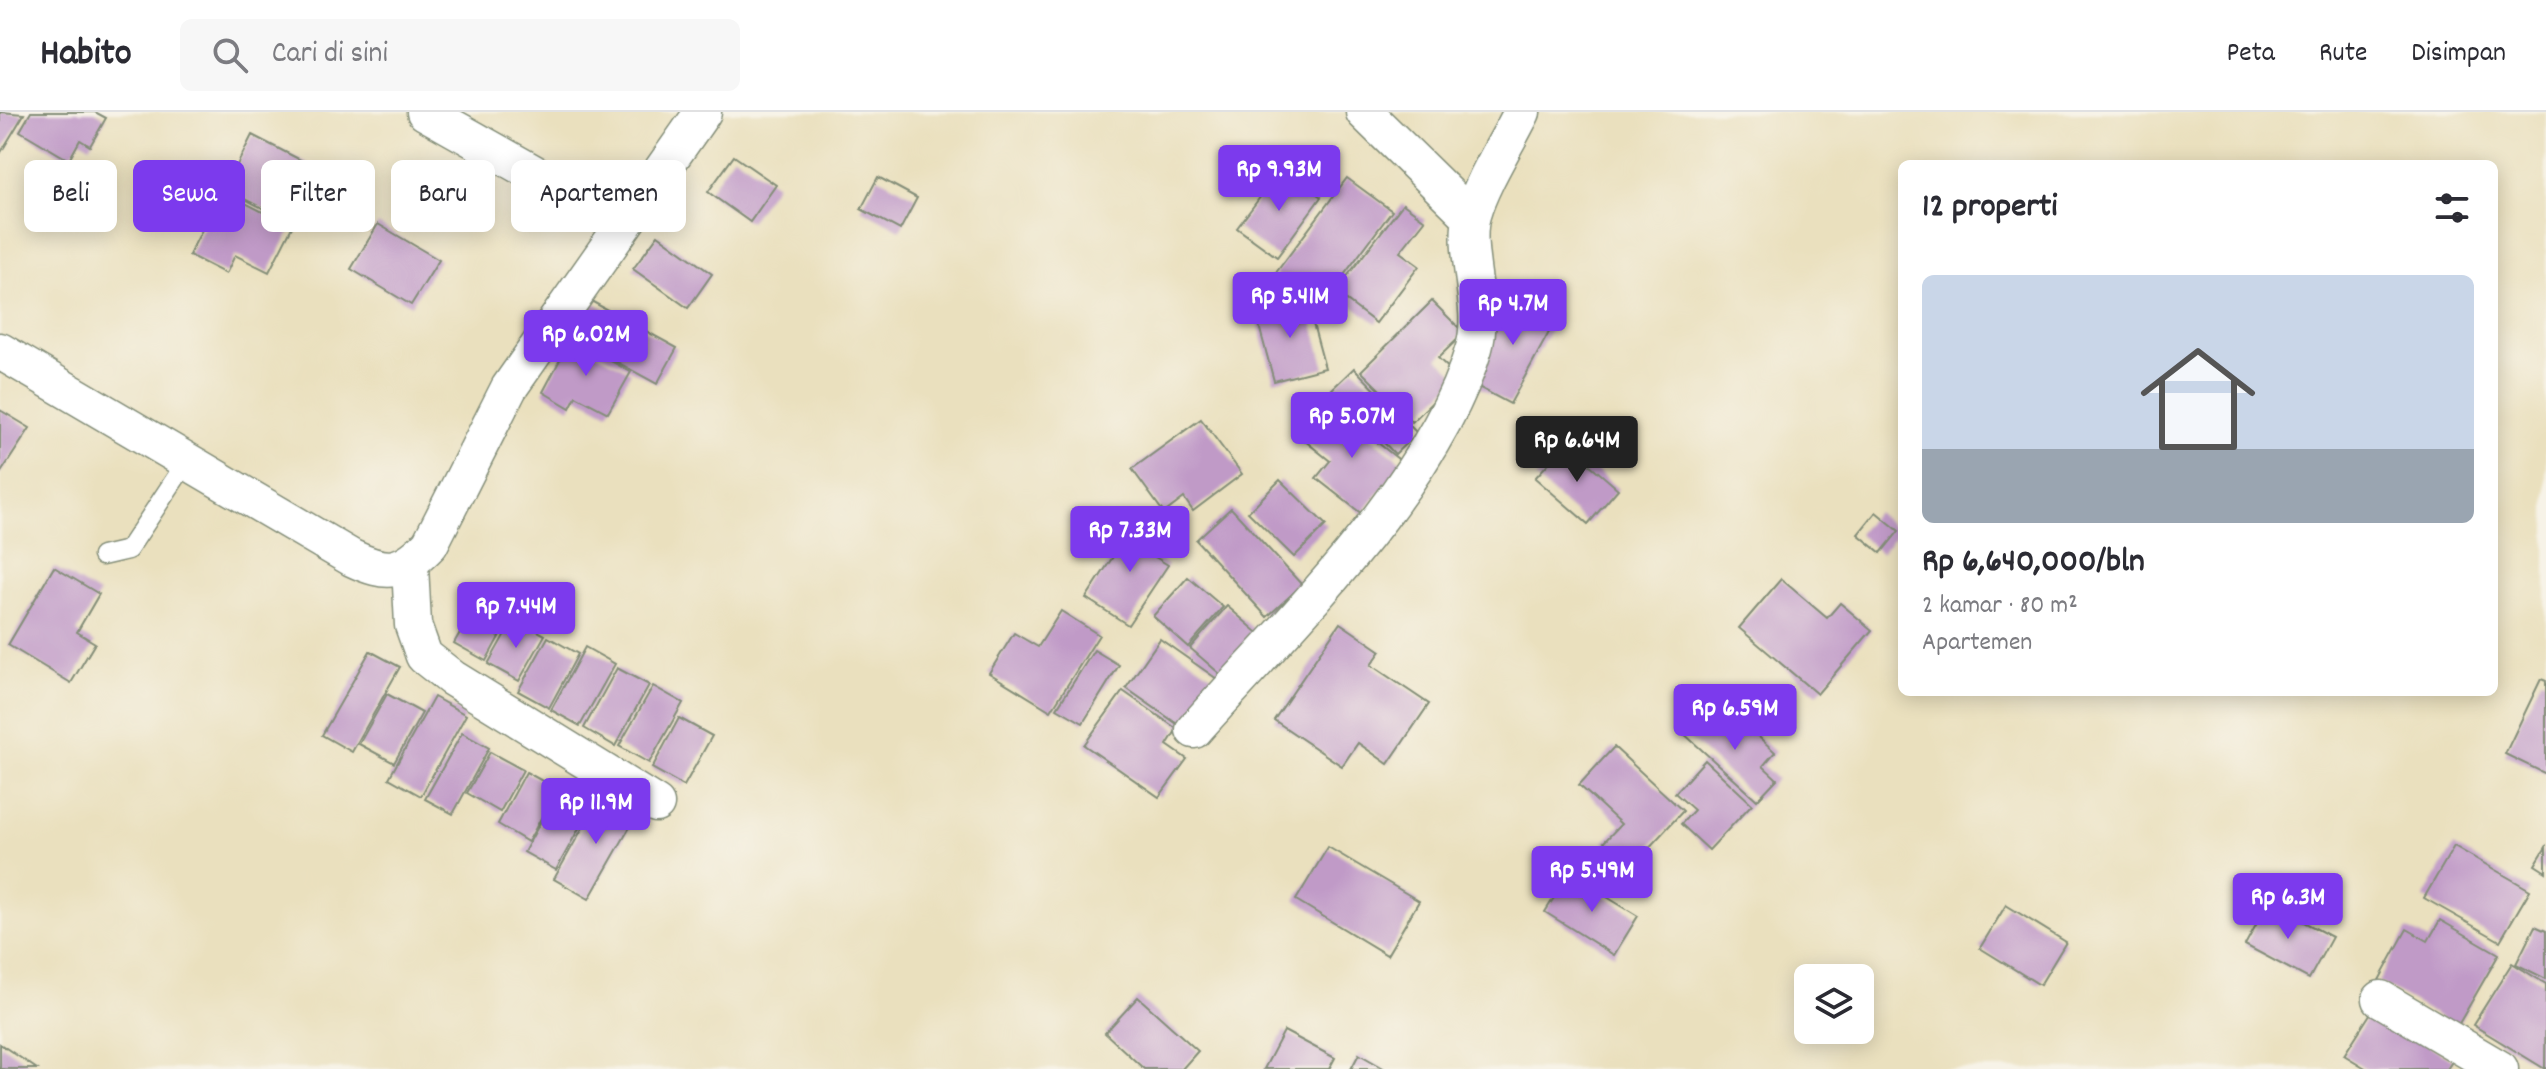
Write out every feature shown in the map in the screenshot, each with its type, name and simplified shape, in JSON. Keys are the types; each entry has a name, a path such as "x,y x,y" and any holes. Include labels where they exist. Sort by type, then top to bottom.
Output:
{"street":[{"path":"425,112 511,160"},
{"path":"671,160 703,112"},
{"path":"1364,112 1471,217"},
{"path":"1194,730 1389,507 1425,453 1463,379 1475,345 1478,308 1471,217 1522,112"},
{"path":"0,351 352,558 380,571 410,565 430,544 509,388 616,232"},
{"path":"410,565 413,625 424,656 452,678 656,804"},
{"path":"2381,999 2500,1069"}],"lane":[{"path":"102,556 128,550 187,461"}],"building":[{"path":"0,112 24,114 0,154"},
{"path":"31,112 95,112 106,118 90,146 80,140 69,160 20,131"},
{"path":"252,135 301,160 261,160 261,207 245,199 245,160 240,160"},
{"path":"734,156 776,185 750,222 708,192"},
{"path":"1282,168 1321,197 1277,257 1237,228"},
{"path":"878,177 917,198 900,230 861,209"},
{"path":"1347,178 1392,211 1320,307 1275,274"},
{"path":"245,203 261,211 261,232 289,232 269,272 235,255 226,274 189,255 201,232 245,232"},
{"path":"1403,204 1425,220 1400,252 1419,266 1376,323 1335,292"},
{"path":"378,224 439,260 411,305 351,269"},
{"path":"658,235 712,274 688,308 633,269"},
{"path":"1516,290 1559,314 1510,404 1467,381"},
{"path":"1306,298 1325,368 1274,381 1255,311"},
{"path":"591,301 677,348 657,384 571,337"},
{"path":"1432,301 1464,333 1438,358 1458,377 1412,422 1361,371"},
{"path":"571,339 631,372 608,413 576,396 570,408 543,392"},
{"path":"1354,368 1417,433 1395,454 1332,389"},
{"path":"1332,406 1403,463 1362,514 1316,478 1330,461 1304,440"},
{"path":"0,410 30,428 0,474"},
{"path":"1201,419 1242,474 1193,511 1184,498 1164,513 1132,469"},
{"path":"1566,444 1618,489 1588,524 1535,478"},
{"path":"1280,480 1326,525 1294,557 1248,512"},
{"path":"1231,508 1302,585 1267,617 1196,540"},
{"path":"1876,512 1898,530 1881,553 1858,534"},
{"path":"1137,520 1166,538 1155,557 1168,565 1128,625 1086,598"},
{"path":"54,567 99,594 77,632 95,643 71,683 8,645"},
{"path":"1188,577 1223,607 1188,647 1153,616"},
{"path":"1781,579 1827,618 1840,603 1872,630 1817,694 1739,628"},
{"path":"486,587 517,604 486,661 454,643"},
{"path":"1227,606 1264,638 1227,680 1190,648"},
{"path":"1061,611 1099,635 1051,711 989,673 1014,633 1038,647"},
{"path":"514,618 545,635 519,681 488,664"},
{"path":"1340,623 1381,651 1371,665 1429,704 1388,764 1358,743 1342,766 1274,720"},
{"path":"548,637 578,654 549,708 518,691"},
{"path":"1160,639 1217,679 1183,728 1126,688"},
{"path":"585,647 615,664 580,726 551,710"},
{"path":"1094,650 1119,665 1083,723 1057,708"},
{"path":"370,651 400,667 352,752 322,735"},
{"path":"617,668 649,685 615,746 584,728"},
{"path":"2541,679 2546,681 2546,774 2505,754"},
{"path":"653,686 683,703 649,763 619,746"},
{"path":"1123,691 1177,729 1167,745 1187,759 1159,797 1084,745"},
{"path":"387,694 422,713 394,763 359,744"},
{"path":"434,697 466,715 421,796 389,778"},
{"path":"1731,711 1775,752 1763,766 1777,779 1757,800 1682,732 1697,716 1713,731"},
{"path":"679,718 712,736 684,786 652,768"},
{"path":"462,733 489,748 453,814 425,799"},
{"path":"1614,747 1683,811 1631,867 1604,842 1621,824 1579,785"},
{"path":"490,752 523,770 500,812 467,793"},
{"path":"1705,760 1752,804 1709,850 1681,824 1694,810 1675,793"},
{"path":"526,772 557,789 528,842 498,824"},
{"path":"602,793 638,813 589,899 554,879"},
{"path":"556,794 588,812 556,870 524,852"},
{"path":"2454,846 2530,890 2500,941 2424,898"},
{"path":"1328,847 1419,901 1387,955 1296,900"},
{"path":"2546,847 2546,872 2535,865"},
{"path":"1569,874 1638,916 1614,955 1545,912"},
{"path":"2268,903 2332,937 2309,979 2245,945"},
{"path":"2006,905 2066,942 2040,985 1980,948"},
{"path":"2440,920 2499,954 2457,1027 2378,982 2407,929 2428,941"},
{"path":"2535,926 2546,931 2546,979 2516,964"},
{"path":"2512,963 2546,984 2545,1069 2473,1025"},
{"path":"1138,997 1198,1051 1182,1069 1144,1069 1105,1033"},
{"path":"2372,1011 2453,1060 2447,1069 2367,1069 2344,1055"},
{"path":"1284,1031 1335,1058 1329,1069 1264,1069"},
{"path":"0,1044 37,1069 0,1069"},
{"path":"1359,1054 1385,1069 1351,1069"}]}
